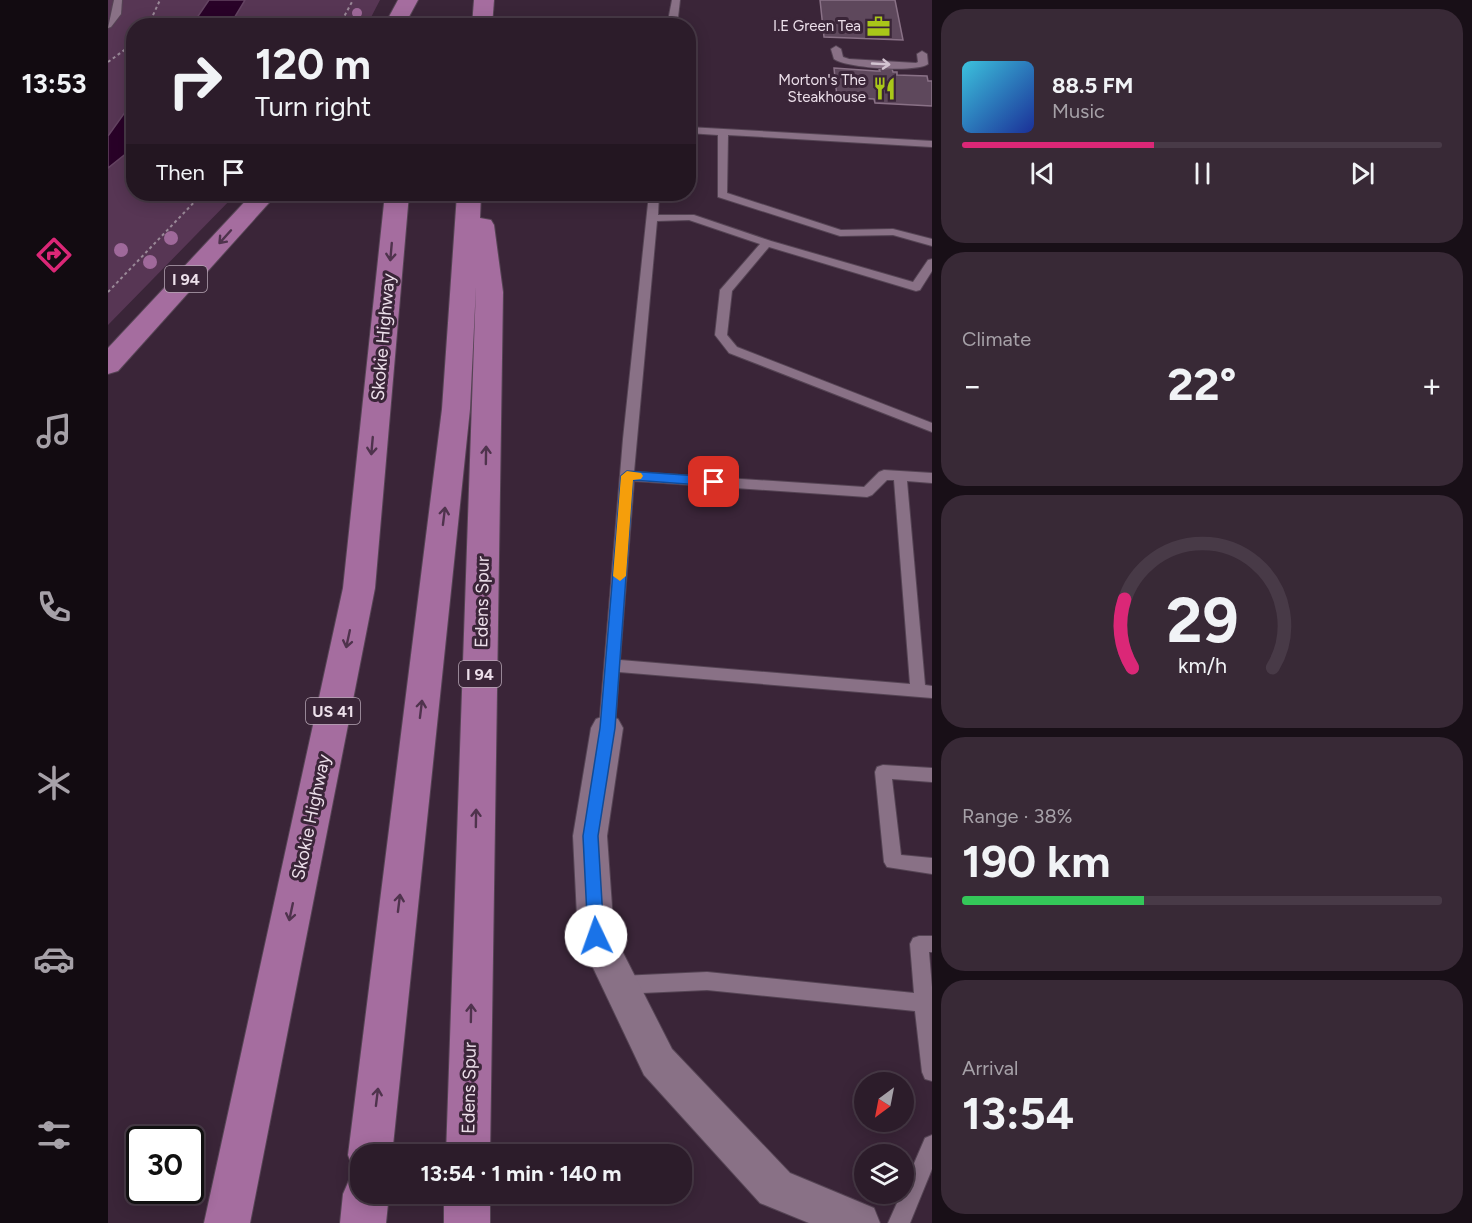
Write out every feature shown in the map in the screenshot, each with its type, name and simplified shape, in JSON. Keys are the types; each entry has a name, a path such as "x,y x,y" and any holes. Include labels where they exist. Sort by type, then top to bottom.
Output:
{"highway":[{"path":"398,18 408,0"},
{"path":"483,18 484,0"},
{"name":"I 94","path":"108,365 259,201"},
{"name":"Skokie Highway","path":"227,1223 359,588 396,201"},
{"path":"371,1144 456,409 469,201"},
{"name":"Edens Spur","path":"468,1144 490,292 480,201"},
{"path":"363,1223 365,1204"},
{"path":"466,1204 467,1223"}],"street":[{"path":"607,728 590,836 596,936 658,1062 775,1188 859,1223"}],"lane":[{"path":"108,25 116,14 118,0"},
{"path":"673,18 676,0"},
{"path":"836,49 839,59 859,63 916,66 923,64 922,54"},
{"path":"696,130 932,144"},
{"path":"723,132 722,195 840,233 893,232 932,243"},
{"path":"607,728 627,476 653,201"},
{"path":"652,218 690,217 767,243 916,287 932,262"},
{"path":"767,243 726,290 721,335 733,350 932,428"},
{"path":"627,476 867,492 884,475 932,478"},
{"path":"612,665 925,691 900,476"},
{"path":"932,775 883,772 893,862 932,867"},
{"path":"932,944 919,944 932,1072"},
{"path":"620,985 706,981 924,1003"},
{"path":"899,1223 932,1145"}],"path":[{"path":"153,18 160,0"},
{"path":"343,18 353,0"},
{"path":"108,62 126,49"},
{"path":"108,292 195,201"}],"shaded area":[{"path":"108,0 380,0 371,18 126,18 126,201 229,201 108,325"},
{"path":"209,0 245,0 234,18 197,18"},
{"path":"126,111 126,154 108,168 108,136"}],"building":[{"path":"820,0 895,0 903,40 824,37"},
{"name":"Morton's The Steakhouse","path":"834,68 876,71 892,69 893,72 897,72 897,75 927,76 928,81 932,81 932,106 875,103 874,99 837,97"}],"slow traffic":[{"path":"620,576 627,476 637,476"}],"place":[{"name":"I.E Green Tea","path":"879,26"},
{"name":"Morton's The Steakhouse","path":"884,89"}],"route":[{"path":"596,936 590,836 607,728 627,476 714,482"}]}
